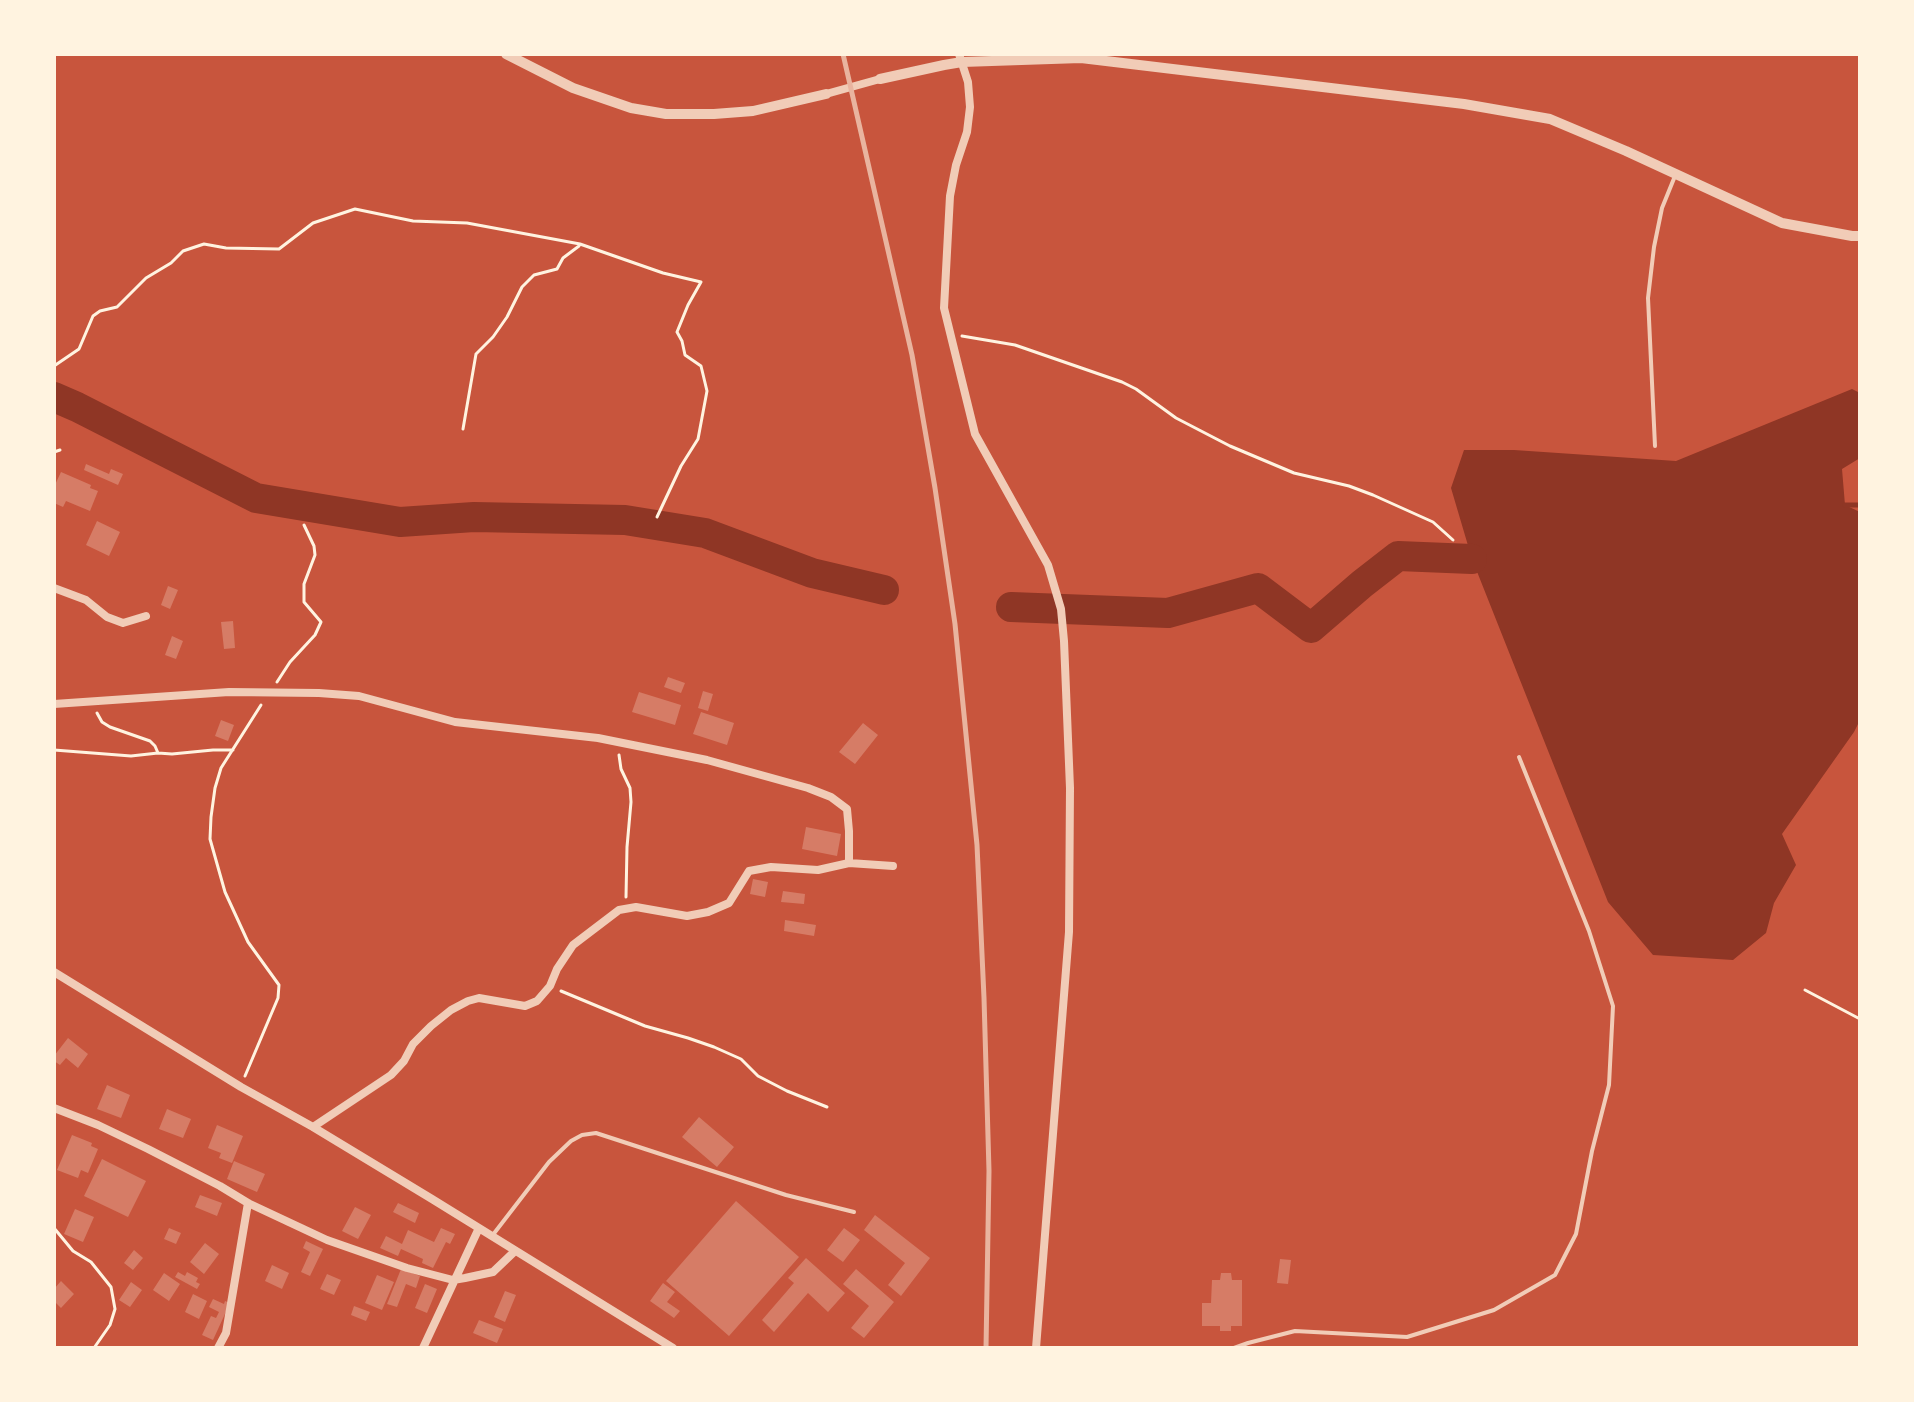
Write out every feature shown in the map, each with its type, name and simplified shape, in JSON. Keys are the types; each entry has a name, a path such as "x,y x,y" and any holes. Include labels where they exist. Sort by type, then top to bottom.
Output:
{"street":[{"path":"506,54 573,88 631,108 666,114 753,111 944,65 961,58 1081,58 1464,104 1550,119 1782,223 1860,236"},
{"path":"961,58 968,82 970,107 967,132 950,196 944,308 975,434 1048,565 1062,619 1070,788 1069,932 1036,1348"},
{"path":"54,588 86,600 107,617 123,623 146,616"},
{"path":"54,704 229,692 319,693 359,696 455,722 620,742 707,760 831,797 847,809 849,863"},
{"path":"313,1127 391,1075 404,1061 413,1044 451,1010 479,998 525,1006 537,1001 550,987 557,969 573,945 619,910 636,907 687,916 708,912 729,903 749,871 771,867 818,870 849,863 893,866"},
{"path":"54,972 673,1348"},
{"path":"54,1108 148,1149 248,1203 327,1240 407,1268 453,1280 493,1272 515,1251"},
{"path":"218,1348 226,1333 248,1203"},
{"path":"423,1348 479,1228"}],"lane":[{"path":"1655,446 1648,298 1662,208 1676,174"},
{"path":"1234,1348 1295,1331 1407,1337 1494,1310 1555,1275 1576,1234 1609,1085 1613,1006 1589,931 1519,757"},
{"path":"492,1236 549,1162 571,1141 596,1133 786,1195 854,1212"}],"path":[{"path":"54,366 79,349 93,316 117,307 146,278 171,263 183,251 204,244 226,248 279,249 313,223 355,209 413,221 467,223 580,244 663,273 701,282 677,332 685,355 701,366 707,391 698,439 681,466 657,517"},
{"path":"463,429 476,354 507,317 522,287 534,275 557,269 563,258 580,244"},
{"path":"950,334 1015,345 1122,382 1176,418 1230,446 1294,473 1373,495 1433,522 1453,540"},
{"path":"54,452 60,450"},
{"path":"241,1087 278,998 279,985 248,942 225,892 210,839 215,788 221,768 269,692 319,628 321,622 304,602 302,593 315,555 304,525"},
{"path":"93,702 102,722 141,736 150,741 158,753"},
{"path":"620,742 619,760 630,788 631,802 626,909"},
{"path":"54,750 131,756 233,750"},
{"path":"550,987 645,1026 714,1047 741,1059 758,1076 827,1107"},
{"path":"1805,990 1860,1019"},
{"path":"54,1228 73,1251 91,1262 111,1287 115,1309 110,1325 94,1348"}],"shaded area":[{"path":"1852,389 1860,393 1860,458 1842,469 1845,505 1860,512 1860,720 1782,834 1796,865 1774,903 1766,933 1733,960 1653,955 1608,902 1472,559 1451,488 1464,450 1514,450 1676,461"}],"building":[{"path":"86,464 109,474 111,469 123,474 118,485 84,470"},
{"path":"61,472 98,491 90,511 66,501 63,507 54,503 54,487"},
{"path":"97,521 120,532 109,556 86,545"},
{"path":"168,586 178,590 170,609 161,605"},
{"path":"233,621 235,648 224,649 221,622"},
{"path":"172,636 183,641 176,659 165,655"},
{"path":"668,677 685,683 681,693 664,687"},
{"path":"703,691 713,694 708,711 698,708"},
{"path":"639,692 681,705 675,725 632,712"},
{"path":"701,712 734,723 727,745 693,734"},
{"path":"221,720 234,725 228,741 215,736"},
{"path":"863,723 878,735 855,764 839,752"},
{"path":"806,827 841,834 837,856 802,849"},
{"path":"753,879 768,882 765,897 750,894"},
{"path":"783,891 805,894 804,904 781,902"},
{"path":"785,920 816,925 814,936 784,931"},
{"path":"68,1038 88,1054 78,1068 66,1058 60,1065 54,1061 54,1056"},
{"path":"107,1085 130,1095 121,1118 97,1109"},
{"path":"167,1109 191,1119 183,1138 159,1129"},
{"path":"699,1117 734,1147 717,1167 682,1137"},
{"path":"217,1125 243,1136 232,1163 219,1158 221,1153 208,1148"},
{"path":"72,1135 92,1143 91,1146 98,1149 88,1173 81,1170 78,1178 57,1170"},
{"path":"102,1159 146,1181 128,1217 84,1196"},
{"path":"234,1161 265,1174 257,1192 227,1179"},
{"path":"200,1195 222,1203 217,1216 195,1207"},
{"path":"736,1201 799,1257 729,1336 666,1281"},
{"path":"398,1203 419,1213 415,1223 393,1212"},
{"path":"355,1207 371,1215 358,1239 342,1231"},
{"path":"75,1209 94,1217 83,1242 64,1234"},
{"path":"875,1215 930,1258 901,1296 888,1285 905,1263 864,1230"},
{"path":"169,1228 181,1233 176,1244 164,1239"},
{"path":"441,1228 455,1234 450,1244 446,1242 433,1268 422,1263 423,1259 401,1249 398,1256 380,1248 386,1236 402,1244 408,1230 434,1242"},
{"path":"844,1228 860,1240 843,1262 827,1250"},
{"path":"306,1241 323,1249 310,1276 301,1272 310,1252 303,1248"},
{"path":"205,1243 219,1254 204,1274 190,1262"},
{"path":"134,1250 143,1258 133,1270 124,1263"},
{"path":"806,1258 845,1293 828,1312 808,1293 774,1332 762,1320 794,1283 788,1278"},
{"path":"1280,1259 1291,1260 1288,1284 1277,1283"},
{"path":"272,1265 289,1273 282,1289 265,1281"},
{"path":"401,1269 420,1276 416,1288 406,1284 397,1307 387,1304"},
{"path":"856,1269 894,1302 864,1338 851,1328 869,1306 843,1284"},
{"path":"178,1272 185,1276 187,1272 198,1278 196,1282 200,1284 197,1289 175,1277"},
{"path":"164,1273 180,1284 169,1301 153,1290"},
{"path":"1221,1273 1231,1273 1232,1280 1242,1280 1242,1326 1231,1326 1231,1331 1220,1331 1220,1326 1202,1326 1202,1303 1211,1303 1212,1280 1220,1280"},
{"path":"327,1274 341,1280 334,1295 320,1289"},
{"path":"377,1275 394,1282 382,1310 365,1303"},
{"path":"61,1281 74,1294 61,1308 54,1301 54,1289"},
{"path":"131,1282 142,1290 130,1307 119,1300"},
{"path":"663,1283 675,1292 667,1302 680,1311 674,1318 650,1301"},
{"path":"425,1284 437,1289 427,1313 415,1308"},
{"path":"505,1291 516,1295 505,1322 494,1317"},
{"path":"193,1294 207,1301 199,1319 185,1312"},
{"path":"213,1299 230,1303 213,1340 202,1335 211,1316 216,1318 219,1312 209,1307"},
{"path":"354,1306 370,1312 366,1321 351,1315"},
{"path":"479,1320 503,1329 497,1343 473,1333"}],"waterway":[{"path":"54,397 256,498 400,522 474,517 625,520 705,533 812,573 884,590"},
{"path":"1845,505 1860,505"},
{"path":"1011,607 1168,613 1258,588 1311,628 1398,556 1472,559"}],"railway":[{"path":"843,54 912,355 955,624 977,845 984,998 989,1171 986,1348"}]}
